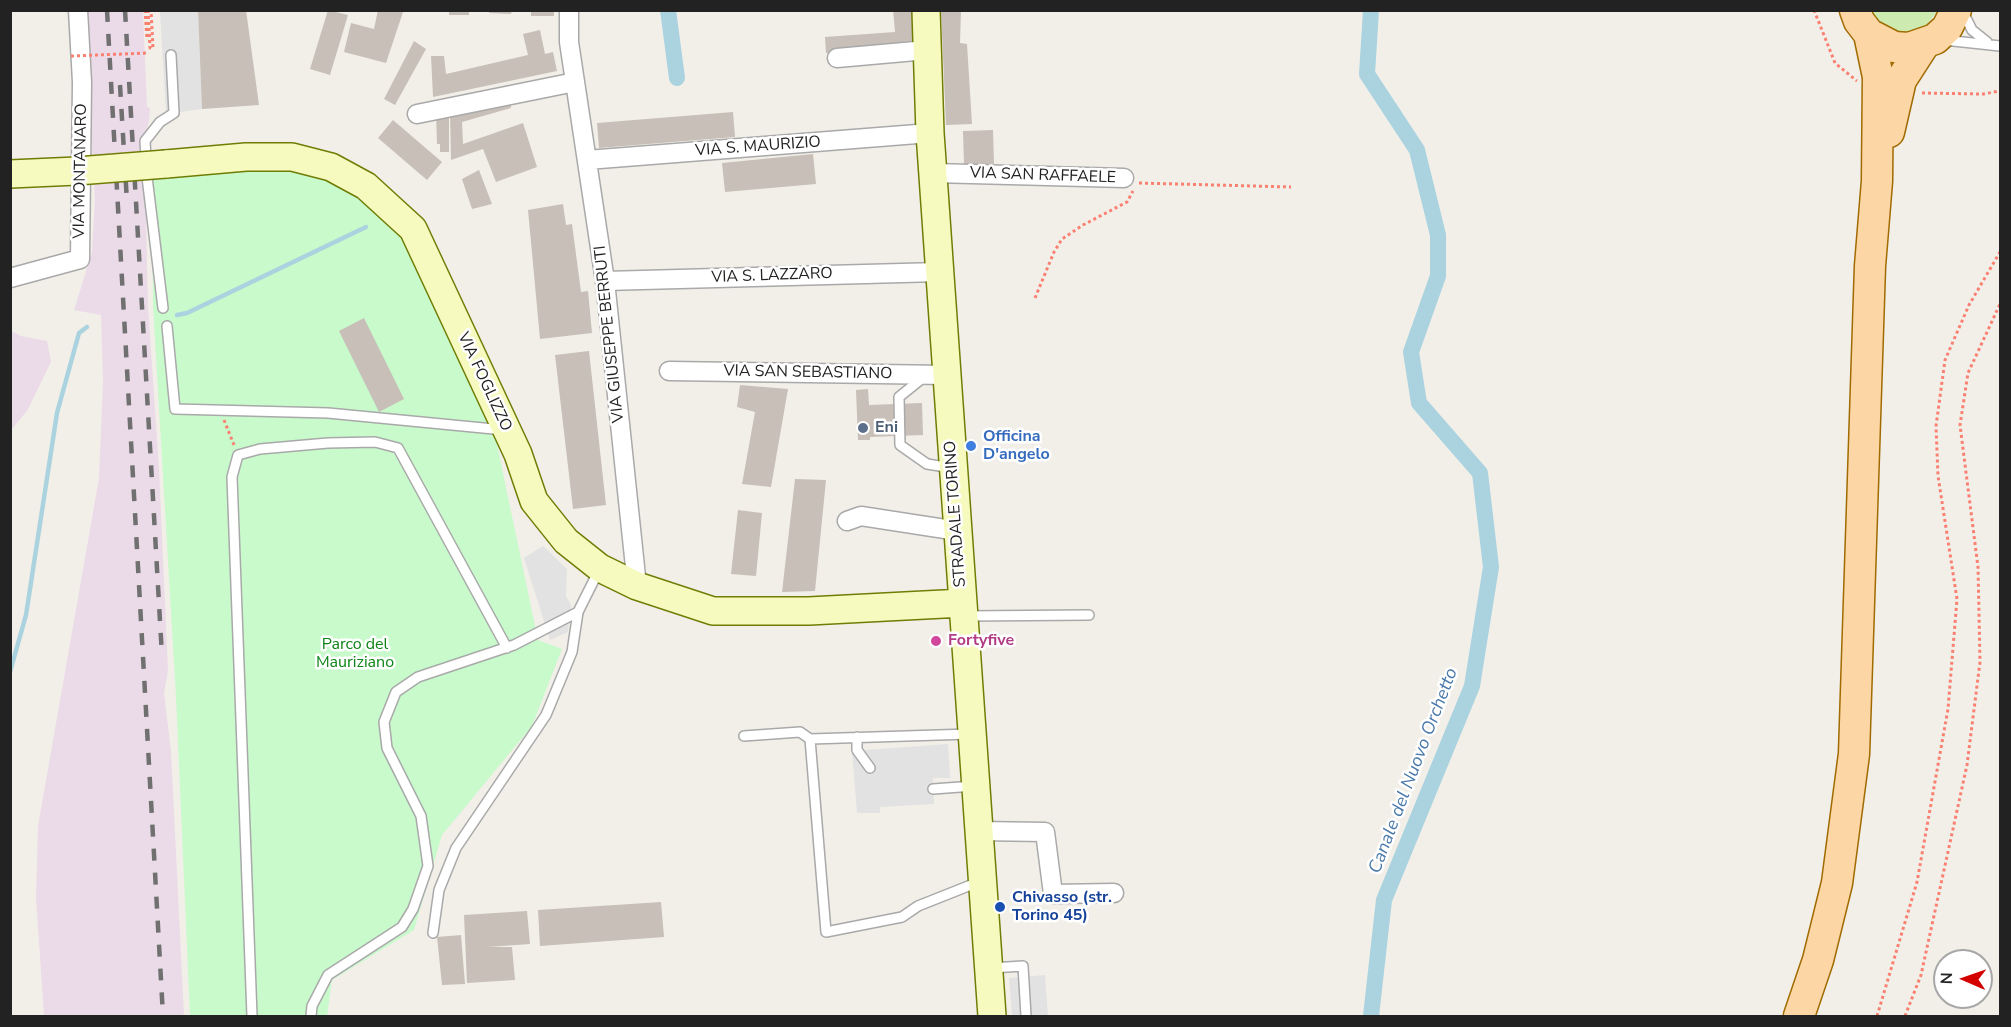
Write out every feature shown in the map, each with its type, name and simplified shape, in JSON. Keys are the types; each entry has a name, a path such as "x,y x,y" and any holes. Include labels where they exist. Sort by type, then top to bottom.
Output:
{"main road":[{"name":"STRADALE TORINO","path":"926,10 930,133 939,272 937,375 953,468 993,1017"},
{"path":"1877,181 1901,80 1929,42 1947,28 1956,10"},
{"path":"1862,22 1894,47 1929,42"},
{"path":"1799,1017 1818,960 1836,883 1854,754 1870,266 1877,181 1878,77 1862,22"},
{"name":"VIA FOGLIZZO","path":"10,174 292,157 331,167 366,186 413,229 506,430 534,501 566,541 600,568 637,586 713,611 963,609"}],"street":[{"name":"VIA MONTANARO","path":"10,278 80,259 82,82 78,10"},
{"name":"VIA GIUSEPPE BERRUTI","path":"569,10 569,42 605,280 637,586"},
{"path":"837,58 927,50"},
{"path":"417,114 575,82"},
{"name":"VIA S. MAURIZIO","path":"587,160 930,133"},
{"name":"VIA SAN RAFFAELE","path":"933,173 1129,181"},
{"name":"VIA S. LAZZARO","path":"605,280 939,272"},
{"name":"VIA SAN SEBASTIANO","path":"669,371 937,375"},
{"path":"847,521 861,516 958,531"},
{"path":"979,831 1044,832 1053,894 1114,892"}],"lane":[{"path":"1963,10 1977,35 1998,46"},
{"path":"1929,42 1998,46"},
{"path":"164,308 147,177 146,141 160,122 174,112 171,55"},
{"path":"167,326 175,409 328,413 506,430"},
{"path":"937,375 899,397 900,445 927,464 953,468"},
{"path":"252,1017 232,477 238,455 260,448 328,443 375,442 398,448 507,648"},
{"path":"434,933 439,890 456,848 546,715 572,652 578,612 600,568"},
{"path":"963,609 1089,615"},
{"path":"311,1017 312,1006 328,975 402,927 413,909 428,866 421,816 387,748 384,722 396,693 418,677 507,648 578,612"},
{"path":"744,736 800,732 810,739 972,734"},
{"path":"857,737 857,750 870,768"},
{"path":"810,739 826,932 902,916 918,906 983,880"},
{"path":"933,789 976,786"},
{"path":"989,968 1023,966 1026,1017"}],"path":[{"path":"148,10 153,48 150,48 148,10"},
{"path":"71,56 148,54 148,10"},
{"path":"1814,10 1835,63 1860,84"},
{"path":"1912,93 1983,94 2001,91"},
{"path":"1129,181 1292,187"},
{"name":"VIA SAN RAFFAELE","path":"1035,298 1053,252 1062,239 1083,225 1128,202 1133,193 1129,181"},
{"path":"1877,1017 1917,882 1948,709 1957,599 1938,476 1936,426 1945,360 1970,305 2001,252"},
{"path":"1905,1017 1922,975 1967,765 1980,662 1978,567 1960,425 1968,373 2001,304"},
{"path":"220,410 238,455"}],"shaded area":[{"path":"84,11 143,11 147,107 150,108 149,122 139,151 146,217 148,306 159,468 168,671 164,693 171,751 184,1016 44,1016 36,898 38,826 99,478 103,382 101,315 74,310 92,252 95,199"},
{"path":"160,11 198,11 202,109 166,114"},
{"path":"11,331 21,336 47,341 51,362 27,411 11,430"},
{"path":"543,546 567,569 566,596 571,605 568,632 550,640 524,558"},
{"path":"948,744 950,778 933,778 934,804 880,807 880,813 857,813 852,751"},
{"path":"1045,975 1048,1016 1012,1016 1009,978"}],"green space":[{"path":"1869,11 1937,11 1924,29 1900,35 1877,25"},
{"name":"Parco del Mauriziano","path":"276,161 342,178 402,233 495,435 538,640 562,649 532,726 442,835 414,930 332,980 327,1016 190,1016 176,697 153,306 152,174"}],"building":[{"path":"198,10 246,10 259,105 202,109"},
{"path":"328,10 348,15 330,75 310,69"},
{"path":"378,10 403,12 386,63 344,52 351,23 374,29"},
{"path":"449,10 469,10 469,15 449,15"},
{"path":"489,10 512,10 511,14 489,13"},
{"path":"531,10 554,10 554,16 531,16"},
{"path":"893,10 912,10 915,46 826,53 825,37 895,32"},
{"path":"941,10 961,10 960,43 967,44 972,124 946,125"},
{"path":"540,30 545,54 553,52 557,71 433,97 431,56 444,56 446,74 528,55 523,34"},
{"path":"414,41 426,49 395,105 384,99"},
{"path":"510,97 511,108 462,122 463,144 523,123 537,167 496,182 483,149 451,160 450,111"},
{"path":"449,111 449,152 440,152 440,144 437,144 436,113"},
{"path":"733,112 735,137 599,148 597,123"},
{"path":"393,120 442,162 427,180 378,138"},
{"path":"993,130 994,164 964,165 963,131"},
{"path":"813,154 816,184 725,192 722,163"},
{"path":"479,170 492,204 472,209 462,179"},
{"path":"563,204 566,225 572,224 581,292 588,291 592,333 540,339 528,210"},
{"path":"364,318 404,399 379,412 339,331"},
{"path":"589,351 606,505 573,509 555,355"},
{"path":"740,385 788,389 771,487 742,484 755,412 737,407"},
{"path":"868,389 869,405 922,403 923,435 870,437 870,440 858,440 856,390"},
{"path":"795,479 826,480 815,591 782,592"},
{"path":"738,510 762,513 756,576 731,574"},
{"path":"661,902 664,937 540,946 538,910"},
{"path":"527,911 530,944 488,947 512,947 515,980 467,983 464,915"},
{"path":"461,935 465,984 442,985 437,937"}],"waterway":[{"path":"668,10 677,78"},
{"name":"Canale del Nuovo Orchetto","path":"1371,10 1367,74 1417,150 1438,235 1438,276 1411,352 1419,403 1480,473 1491,567 1472,686 1384,900 1371,1016"},
{"path":"177,315 187,313 366,227"},
{"path":"10,672 26,615 57,413 79,333 87,327"}],"railway":[{"path":"107,10 163,1016"},
{"path":"125,10 162,656"},
{"path":"120,85 127,202"}],"place":[{"name":"Eni","path":"863,428"},
{"name":"Officina D'angelo","path":"971,446"},
{"name":"Fortyfive","path":"936,641"},
{"name":"Chivasso (str. Torino 45)","path":"1000,907"}]}
